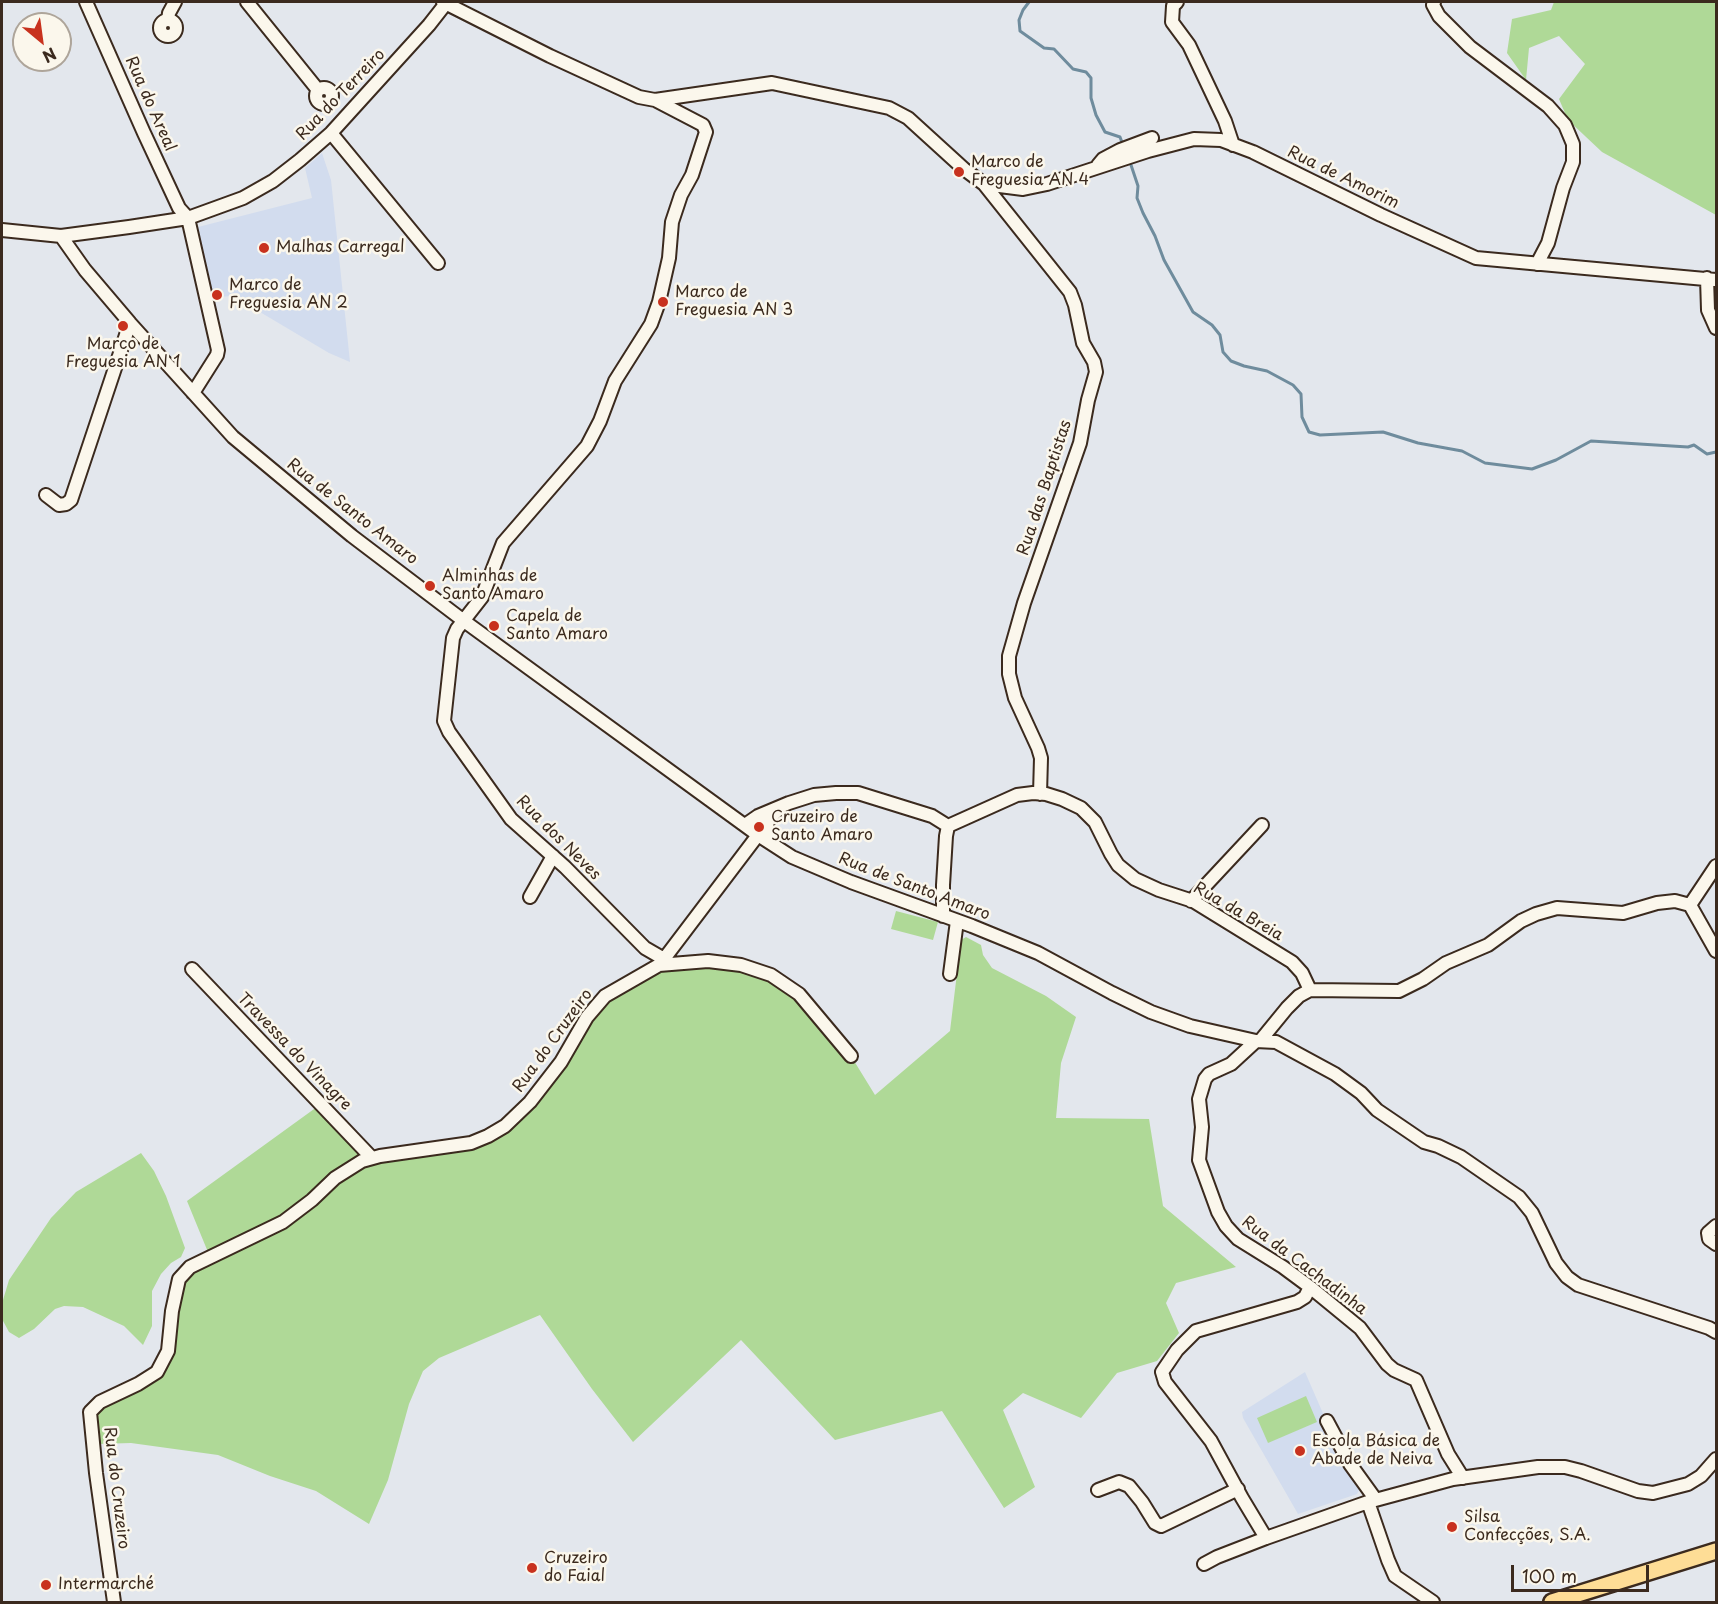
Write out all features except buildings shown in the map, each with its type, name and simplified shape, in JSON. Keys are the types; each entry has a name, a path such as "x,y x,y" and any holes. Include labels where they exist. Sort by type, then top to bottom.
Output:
{"main road":[{"path":"1552,1602 1716,1551"}],"street":[{"name":"Rua do Areal","path":"87,2 179,208 188,218"},
{"path":"168,20 175,2"},
{"path":"247,2 318,90"},
{"name":"Rua do Terreiro","path":"2,230 61,236 188,218 243,198 273,181 331,133 429,25 446,2"},
{"path":"446,2 606,84 639,97 655,100"},
{"path":"1177,2 1173,6 1172,22 1189,45 1225,121 1233,145"},
{"path":"1434,2 1433,5 1439,16 1470,47 1548,106 1565,125 1573,144 1574,162 1563,188 1548,243 1537,264"},
{"name":"Rua de Amorim","path":"655,100 772,82 869,103 889,108 908,118 964,169 984,183 1023,189 1047,184 1148,151 1194,139 1221,140 1476,258 1712,279"},
{"name":"Rua dos Neves","path":"655,100 703,125 706,132 692,175 681,195 672,222 669,258 659,302 651,324 615,381 600,421 587,446 503,543 482,597 457,629 453,638 444,721 449,732 511,819 553,856 661,962"},
{"path":"331,133 438,263"},
{"path":"1093,170 1103,159 1152,138"},
{"name":"Rua das Baptistas","path":"984,183 1070,292 1083,344 1094,362 1096,372 1080,443 1027,593 1009,656 1009,674 1015,698 1041,758 1040,794"},
{"path":"188,218 218,350 193,393"},
{"name":"Rua de Santo Amaro","path":"61,236 130,323 193,393 233,436 294,489 464,621 762,837 792,856 833,875 1038,953 1151,1012 1190,1026 1258,1041 1276,1042 1335,1074 1361,1093 1377,1110 1409,1133 1424,1142 1461,1157 1519,1197 1532,1213 1556,1263 1566,1277 1578,1285 1716,1332"},
{"path":"1712,279 1708,310 1716,328"},
{"path":"46,495 59,505 71,500 130,323"},
{"path":"745,825 758,816 814,795 858,793 932,816 948,826 943,916"},
{"name":"Rua da Breia","path":"948,826 1017,795 1033,793 1062,799 1081,808 1095,822 1110,854 1118,865 1135,879 1191,901 1292,962 1302,973 1310,990"},
{"name":"Rua do Cruzeiro","path":"114,1602 90,1412 100,1402 157,1372 168,1351 172,1311 179,1279 190,1267 283,1222 312,1200 335,1178 362,1161 371,1157 471,1143 505,1126 531,1102 561,1062 587,1017 605,996 661,962 762,837 769,819 785,805"},
{"path":"1191,901 1262,825"},
{"path":"530,897 553,856"},
{"path":"1690,905 1716,866"},
{"path":"1310,990 1399,991 1446,963 1488,945 1521,921 1557,908 1623,913 1657,903 1675,901 1690,905 1716,951"},
{"path":"950,974 957,921"},
{"path":"661,962 708,961 741,965 771,975 799,994 851,1056"},
{"name":"Travessa do Vinagre","path":"192,969 371,1157"},
{"name":"Rua da Cachadinha","path":"1310,990 1299,996 1258,1041 1231,1064 1209,1074 1205,1079 1199,1099 1202,1127 1199,1160 1218,1212 1226,1226 1238,1239 1310,1287 1360,1328 1387,1365 1416,1380 1448,1454 1463,1478"},
{"path":"1716,1226 1708,1233 1709,1239 1716,1244"},
{"path":"1266,1538 1211,1441 1165,1382 1162,1372 1177,1350 1196,1331 1297,1302 1305,1297 1310,1287"},
{"path":"1327,1421 1372,1501 1388,1560 1395,1576 1433,1602"},
{"path":"1204,1564 1266,1538 1372,1501 1463,1478 1538,1467 1565,1467 1638,1491 1653,1493 1688,1484 1701,1476 1716,1459"},
{"path":"1098,1490 1119,1482 1129,1486 1155,1523 1161,1526 1238,1489"}],"shaded area":[{"path":"322,153 331,180 350,362 329,353 233,296 217,297 208,303 191,231 198,227 312,198 305,168"},
{"name":"Escola Básica de Abade de Neiva","path":"1305,1372 1351,1470 1347,1473 1359,1490 1357,1494 1298,1514 1243,1418 1242,1412"}],"green space":[{"path":"1554,2 1716,2 1716,215 1602,152 1568,120 1559,99 1585,64 1559,36 1529,48 1526,80 1507,53 1512,19 1551,10"},
{"path":"896,911 938,922 933,940 891,929"},
{"path":"966,937 981,945 983,955 992,968 1046,996 1076,1017 1061,1063 1056,1118 1149,1119 1163,1206 1236,1267 1176,1283 1166,1303 1179,1333 1157,1361 1117,1373 1081,1418 1023,1393 1003,1410 1035,1487 1004,1508 942,1411 835,1440 741,1340 633,1442 540,1315 439,1358 423,1371 409,1404 388,1480 369,1524 316,1491 218,1455 131,1443 98,1444 90,1412 138,1384 168,1351 179,1279 210,1257 187,1201 321,1104 372,1158 471,1143 531,1102 605,996 659,965 741,965 799,994 851,1056 875,1095 950,1031 961,940"},
{"path":"141,1153 154,1171 166,1196 185,1248 181,1257 171,1263 161,1274 152,1291 152,1326 143,1345 124,1326 83,1307 64,1306 55,1309 34,1329 19,1338 9,1332 2,1319 3,1300 9,1280 51,1218 76,1192"},
{"path":"1306,1396 1317,1422 1268,1443 1257,1418"}],"waterway":[{"path":"1029,2 1019,20 1020,31 1044,48 1054,49 1073,69 1086,72 1091,78 1091,98 1096,115 1105,132 1120,137 1123,145"},
{"path":"1130,162 1138,186 1137,198 1143,213 1164,260 1193,312 1212,325 1220,335 1223,352 1231,361 1267,371 1293,385 1301,394 1302,417 1309,432 1320,435 1383,432 1418,443 1462,451 1485,463 1532,469 1556,460 1591,441 1688,447 1694,445 1707,454 1716,452"}],"place":[{"name":"Marco de Freguesia AN 4","path":"959,172"},
{"name":"Malhas Carregal","path":"264,248"},
{"name":"Marco de Freguesia AN 2","path":"217,295"},
{"name":"Marco de Freguesia AN 3","path":"663,302"},
{"name":"Marco de Freguesia AN 1","path":"123,326"},
{"name":"Alminhas de Santo Amaro","path":"430,586"},
{"name":"Capela de Santo Amaro","path":"494,626"},
{"name":"Cruzeiro de Santo Amaro","path":"759,827"},
{"name":"Escola Básica de Abade de Neiva","path":"1300,1451"},
{"name":"Silsa Confecções, S.A.","path":"1452,1527"},
{"name":"Cruzeiro do Faial","path":"532,1568"},
{"name":"Intermarché","path":"46,1585"}]}
